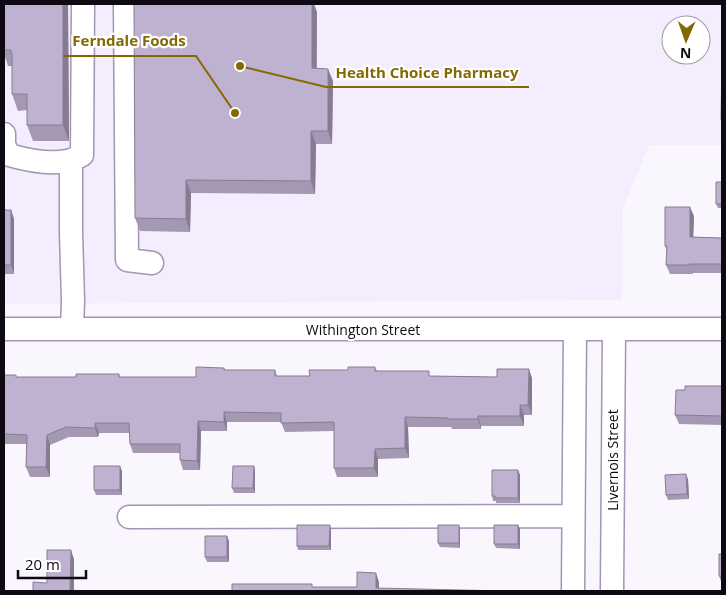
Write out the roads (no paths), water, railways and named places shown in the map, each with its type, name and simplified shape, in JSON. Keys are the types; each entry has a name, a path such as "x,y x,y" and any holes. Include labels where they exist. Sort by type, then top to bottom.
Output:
{"street":[{"path":"4,134 4,145 9,155 27,160 51,163 74,160 82,155 83,4"},
{"path":"125,4 127,260 152,263"},
{"path":"71,160 72,329"},
{"name":"Withington Street","path":"4,328 722,329"},
{"path":"573,591 575,329"},
{"name":"Livernois Street","path":"612,591 614,329"},
{"path":"129,517 573,516"}],"place":[{"name":"Health Choice Pharmacy","path":"240,66"},
{"name":"Ferndale Foods","path":"235,113"}]}
